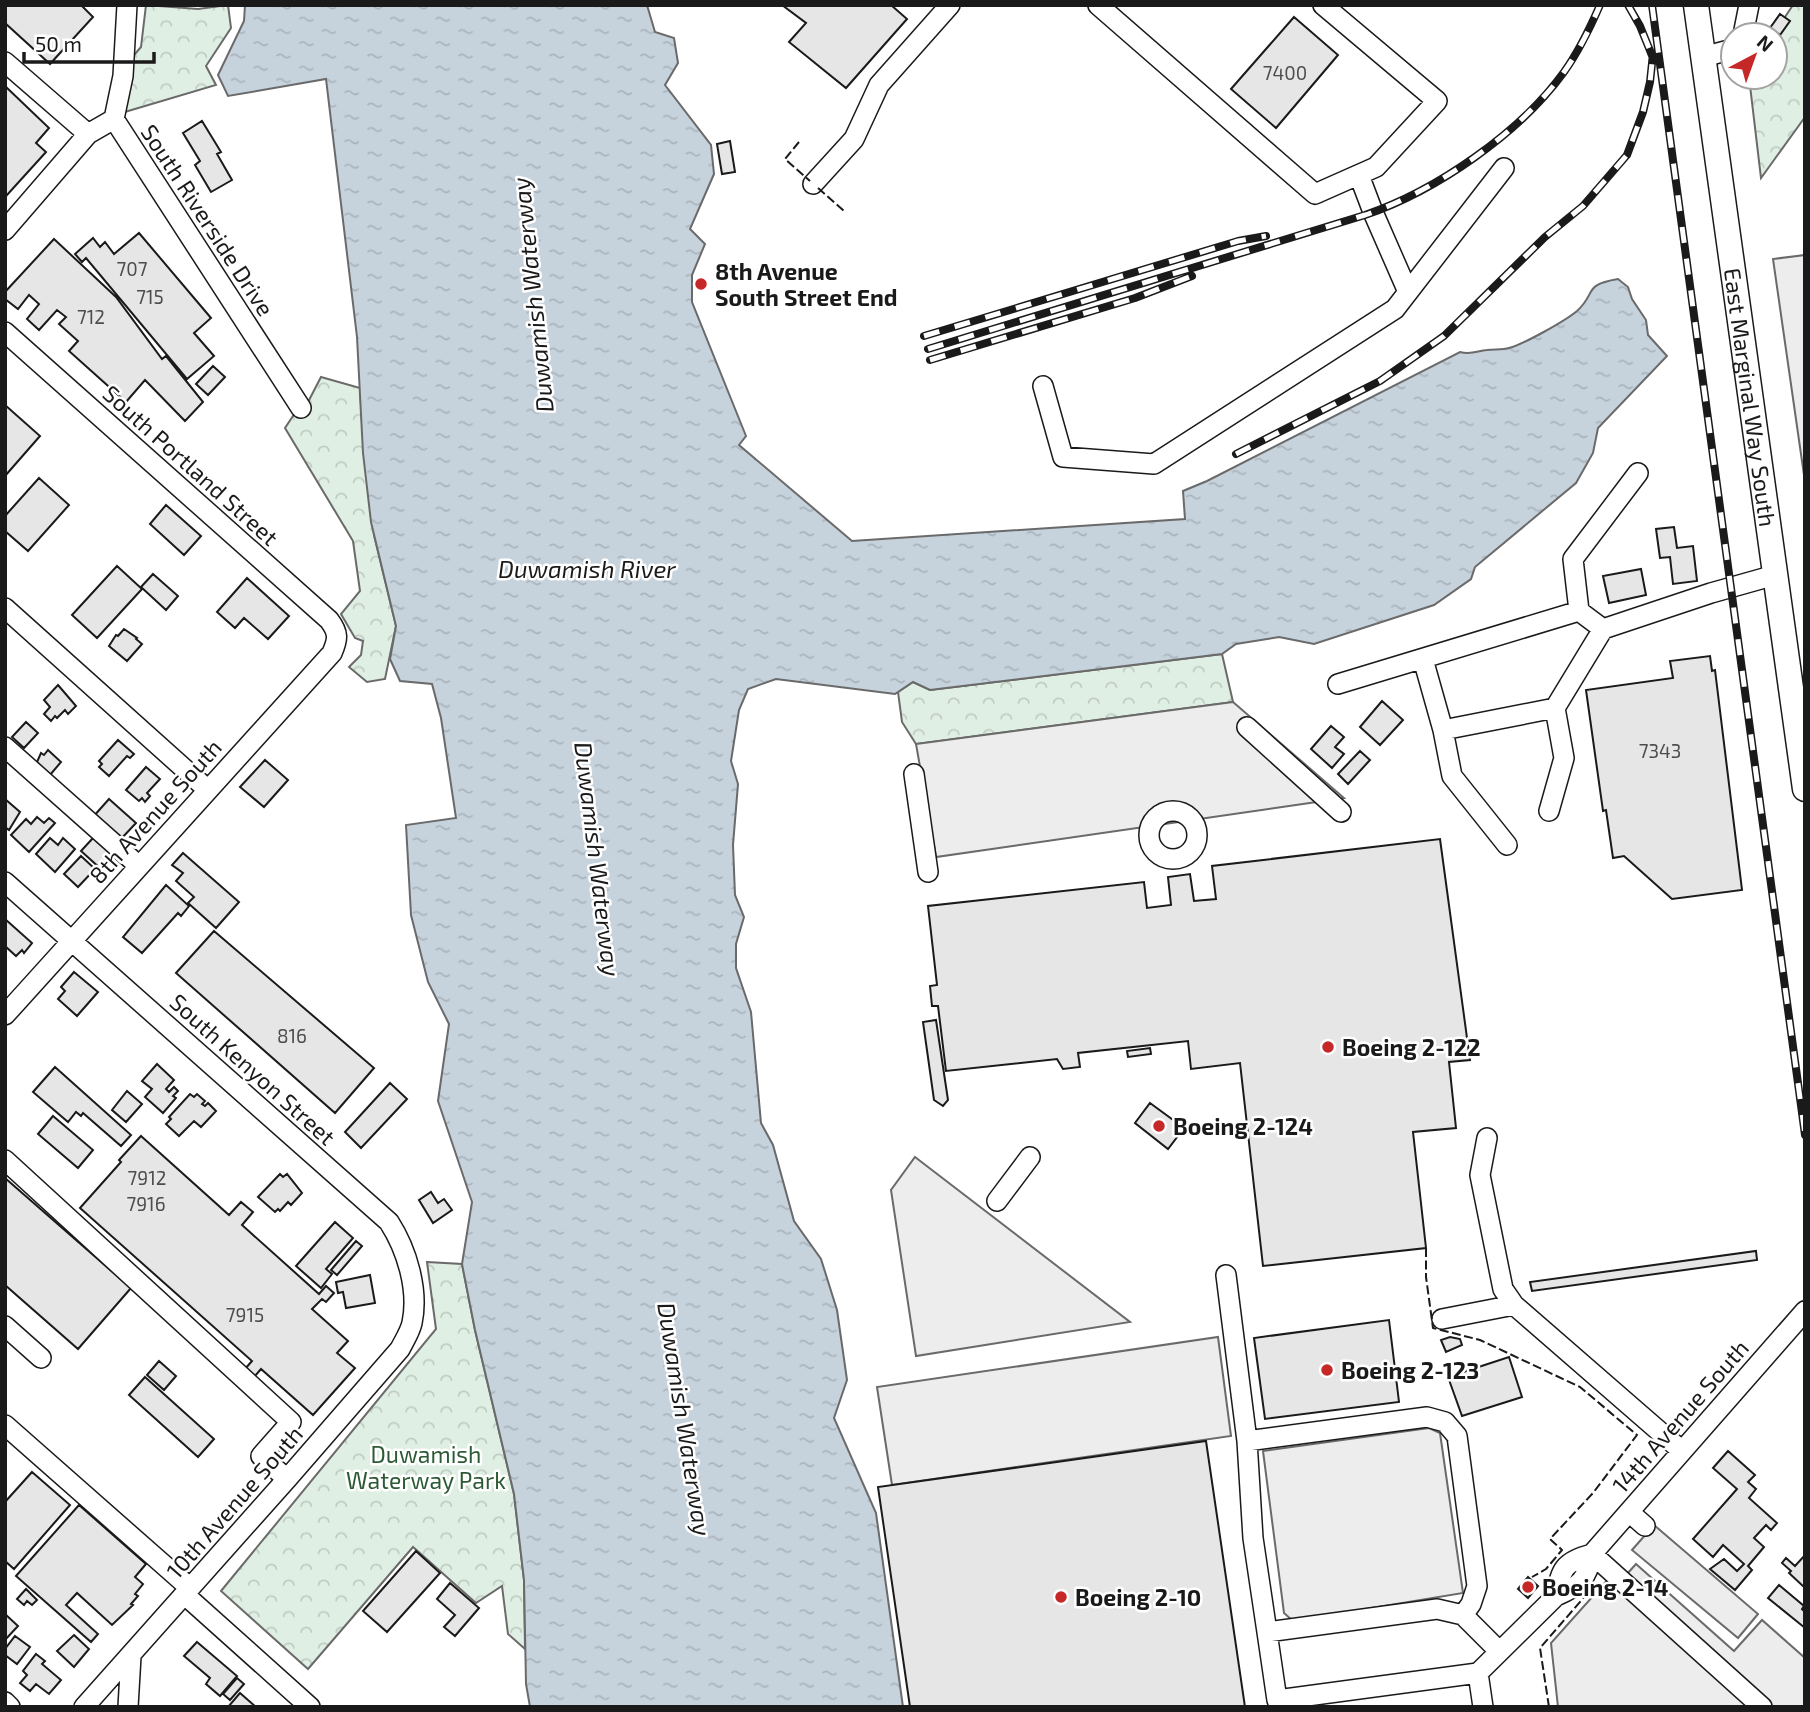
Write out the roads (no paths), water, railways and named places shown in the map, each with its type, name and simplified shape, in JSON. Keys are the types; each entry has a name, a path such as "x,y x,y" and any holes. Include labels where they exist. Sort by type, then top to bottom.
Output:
{"main road":[{"name":"East Marginal Way South","path":"1696,5 1805,789"}],"street":[{"name":"South Riverside Drive","path":"127,5 123,76 114,118 301,408"},
{"path":"813,184 854,139 879,85 950,5"},
{"path":"1098,5 1315,194 1376,167 1437,101 1323,5"},
{"path":"1703,57 1719,53"},
{"path":"5,62 88,134"},
{"path":"5,230 88,134 114,118"},
{"path":"1043,386 1063,457 1154,464 1395,309 1504,168"},
{"path":"1359,175 1408,292"},
{"name":"South Portland Street","path":"5,332 329,620 336,629 338,639"},
{"path":"1603,629 1579,611 1573,559 1638,474"},
{"path":"1549,811 1564,758 1555,708 1603,629 1775,575"},
{"path":"5,608 208,790"},
{"path":"1338,684 1579,611"},
{"name":"8th Avenue South","path":"5,1015 332,653 338,639"},
{"path":"1423,659 1443,730 1452,776 1507,845"},
{"path":"1443,730 1555,708"},
{"path":"1247,727 1341,812"},
{"path":"5,747 139,866"},
{"path":"914,774 928,872"},
{"name":"South Kenyon Street","path":"5,882 388,1222 404,1249 413,1290 412,1324"},
{"path":"1487,1138 1480,1175 1503,1289 1514,1305 1682,1451"},
{"path":"997,1201 1030,1157"},
{"path":"5,1160 292,1422 261,1457 287,1479"},
{"path":"1226,1275 1247,1441 1253,1538 1267,1632 1278,1700 1478,1673 1499,1651 1463,1615 1437,1609 1267,1632"},
{"path":"1442,1319 1514,1305"},
{"name":"14th Avenue South","path":"1499,1651 1556,1596 1560,1573 1572,1559 1592,1553 1805,1311"},
{"name":"10th Avenue South","path":"84,1707 400,1349 412,1324"},
{"path":"5,1326 41,1358"},
{"path":"1247,1441 1427,1417 1444,1422 1457,1436 1477,1586 1471,1604 1463,1615"},
{"path":"5,1426 310,1707"},
{"path":"1629,1512 1645,1526"},
{"path":"1592,1553 1762,1707"},
{"path":"128,1707 131,1656"},
{"path":"1478,1673 1483,1707"},
{"path":"5,1702 10,1707"}],"water":[{"name":"Duwamish River","path":"245,5 647,5 655,32 674,38 678,63 665,85 711,145 714,174 690,229 705,244 692,275 692,302 746,436 739,445 852,541 1185,519 1183,491 1460,352 1471,353 1516,346 1577,311 1594,287 1607,281 1618,279 1628,287 1632,299 1646,320 1648,335 1667,356 1598,428 1593,453 1576,483 1475,567 1471,579 1434,605 1314,644 1279,637 1236,644 1222,654 930,690 913,682 895,694 776,679 748,689 739,710 731,761 738,784 733,845 735,895 744,917 736,944 736,968 751,1012 761,1123 773,1145 794,1221 821,1259 837,1310 847,1380 834,1418 876,1513 903,1707 530,1707 526,1684 524,1580 514,1494 462,1264 472,1202 438,1101 449,1024 428,982 411,915 406,825 456,818 441,718 432,684 400,681 390,659 396,626 371,522 363,453 357,337 326,79 228,96 218,75 244,21"}],"railway":[{"path":"928,349 1365,215 1420,191 1448,175 1500,138 1546,95 1575,56 1600,5"},
{"path":"1628,5 1653,58"},
{"path":"1652,5 1805,1135"},
{"path":"1236,454 1380,381 1444,336 1545,237 1583,206 1627,155 1643,112 1653,54"},
{"path":"924,336 1238,241 1266,236"},
{"path":"930,360 1135,298 1192,276"}],"place":[{"name":"8th Avenue South Street End","path":"701,284"},
{"name":"Boeing 2-122","path":"1328,1047"},
{"name":"Boeing 2-124","path":"1159,1126"},
{"name":"Boeing 2-123","path":"1327,1370"},
{"name":"Boeing 2-14","path":"1528,1587"},
{"name":"Boeing 2-10","path":"1061,1597"}],"water label":[{"name":"Duwamish Waterway","path":"532,295"},
{"name":"Duwamish Waterway","path":"598,859"},
{"name":"Duwamish Waterway","path":"685,1419"}],"park label":[{"name":"Duwamish Waterway Park","path":"426,1467"}]}
